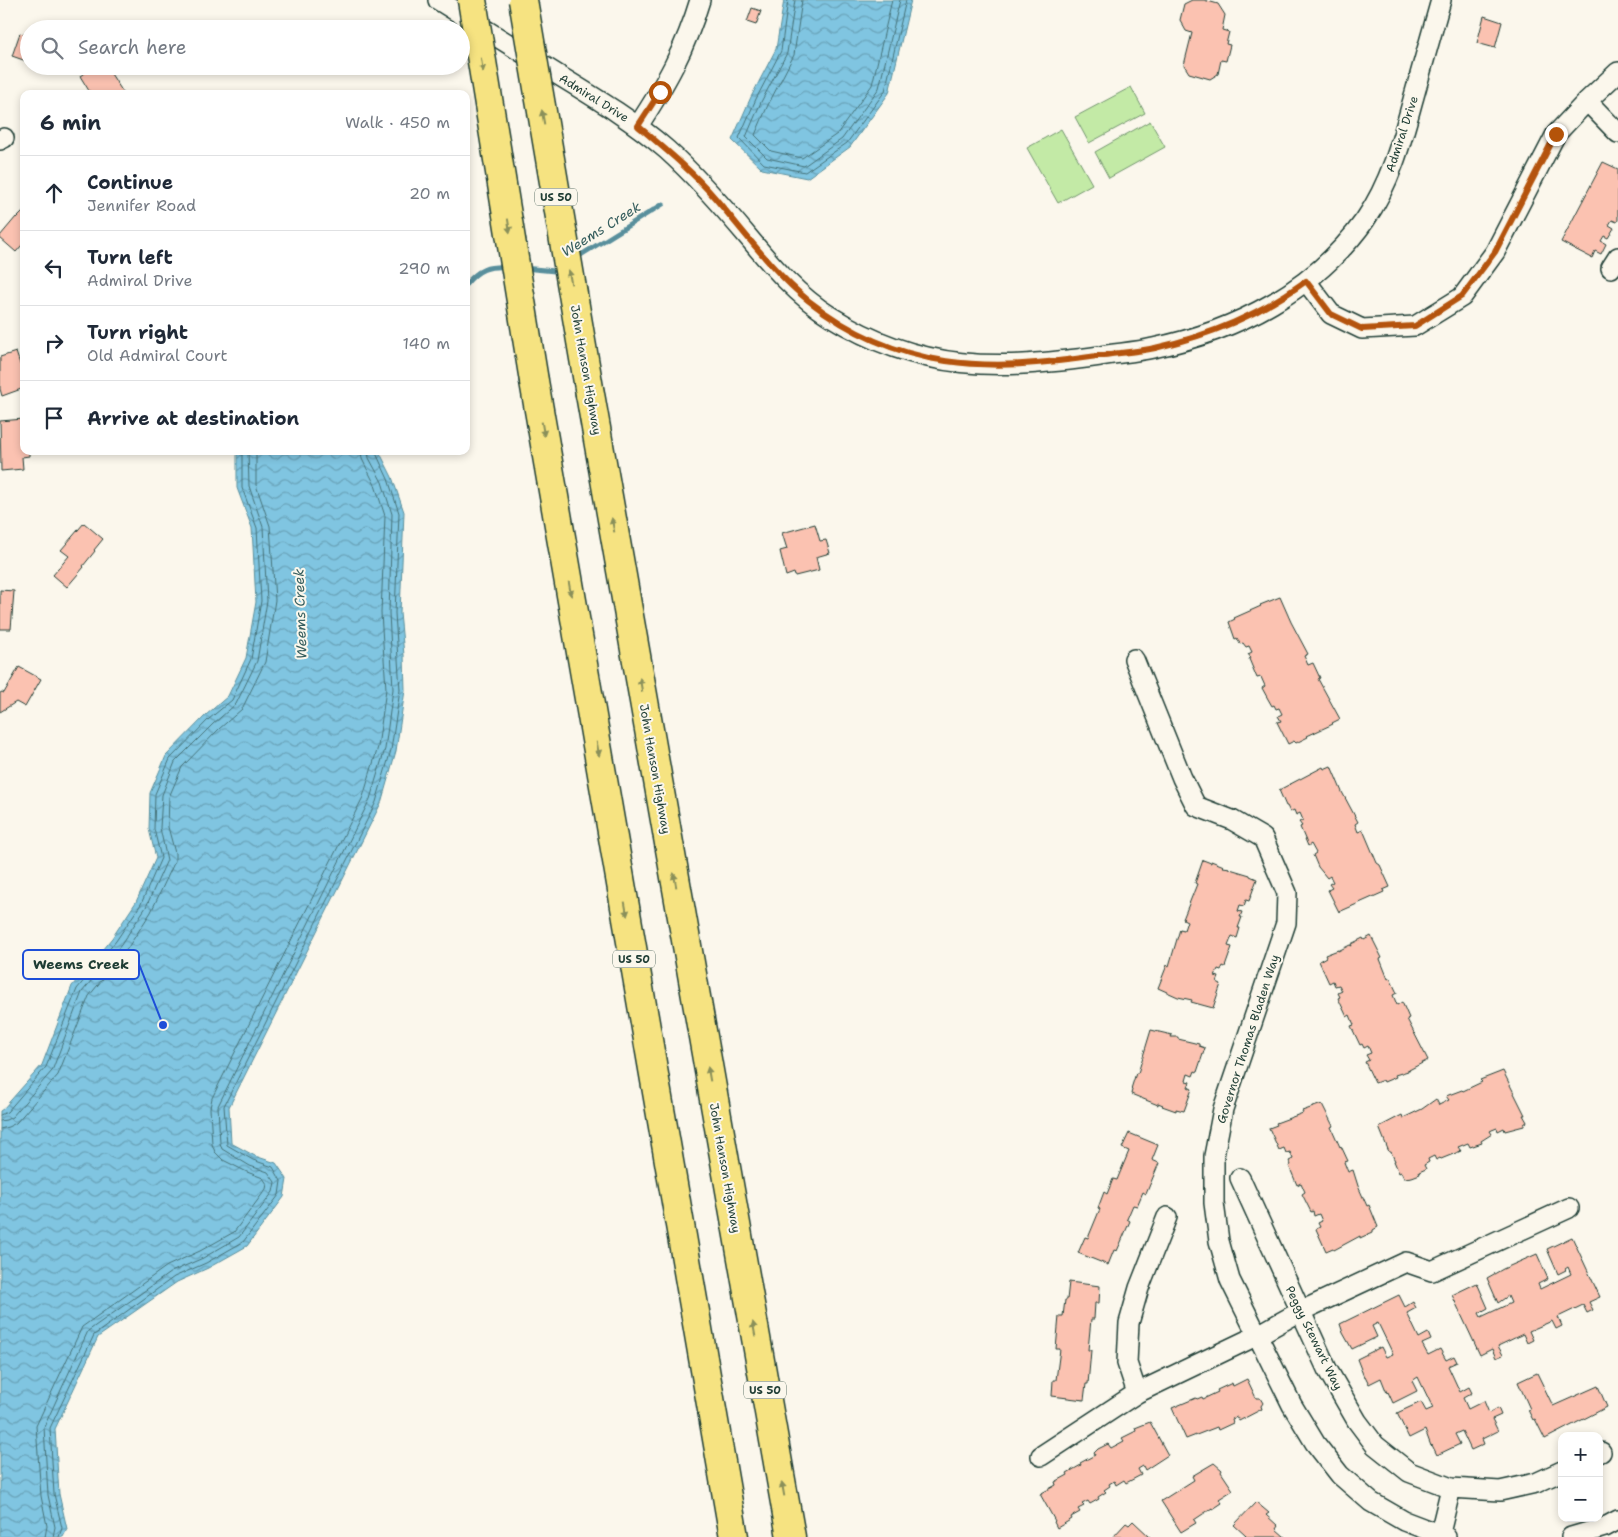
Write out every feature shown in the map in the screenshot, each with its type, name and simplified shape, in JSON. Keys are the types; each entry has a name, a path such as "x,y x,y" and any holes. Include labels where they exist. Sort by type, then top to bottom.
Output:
{"highway":[{"name":"US 50","path":"472,0 534,381 734,1537"},
{"name":"John Hanson Highway","path":"523,0 590,394 791,1537"}],"street":[{"name":"Admiral Drive","path":"438,0 470,20"},
{"path":"638,126 674,67 685,44 700,0"},
{"name":"Admiral Drive","path":"470,20 638,126 689,171 713,196 775,269 809,301 828,315 864,335 918,356 968,364 1019,365 1050,363 1153,348 1198,336 1235,323 1282,299 1329,262 1366,218 1381,194 1400,147 1441,0"},
{"path":"1306,281 1331,314 1362,329 1415,326 1462,296 1495,252 1556,134 1618,72"},
{"path":"1587,101 1618,132"},
{"name":"Governor Thomas Bladen Way","path":"1134,659 1182,778 1196,806 1232,820 1263,838 1287,893 1286,923 1223,1108 1214,1156 1214,1203 1220,1240 1230,1280 1292,1404 1315,1443 1340,1475 1372,1502 1404,1521 1442,1536"},
{"name":"Peggy Stewart Way","path":"1240,1178 1327,1369 1357,1421 1375,1445 1409,1472 1451,1488 1500,1491 1536,1483 1558,1473"},
{"path":"1041,1456 1137,1393 1258,1335 1300,1311 1406,1262 1432,1271 1569,1208"},
{"path":"1137,1393 1127,1363 1129,1323 1139,1288 1167,1216"},
{"path":"1442,1536 1451,1488"},
{"path":"1571,1537 1605,1527 1618,1520"}],"green space":[{"path":"1131,87 1145,113 1089,143 1075,117"},
{"path":"1150,121 1165,147 1109,178 1095,152"},
{"path":"1061,129 1092,184 1058,203 1027,148"}],"water":[{"path":"784,0 911,0 889,93 850,147 807,178 762,169 732,140 751,97 776,49"},
{"name":"Weems Creek","path":"237,455 381,455 392,477 404,512 400,613 405,690 396,751 381,803 229,1107 231,1143 255,1156 276,1163 287,1179 284,1197 247,1246 208,1268 177,1282 98,1337 55,1429 59,1494 67,1529 63,1537 0,1537 0,1111 42,1065 72,986 112,938 136,902 156,858 149,829 150,793 166,756 206,715 228,696 246,658 256,602 252,528 237,488"}],"building":[{"path":"1192,0 1204,0 1218,4 1225,15 1222,30 1229,32 1226,44 1230,45 1226,61 1221,60 1218,74 1210,79 1189,73 1184,65 1192,33 1186,31 1180,20 1184,4"},
{"path":"752,8 761,11 756,25 747,22"},
{"path":"1484,16 1502,22 1495,48 1477,43"},
{"path":"20,33 20,59 12,56"},
{"path":"112,75 121,90 89,90 80,76"},
{"path":"1603,162 1618,169 1618,220 1617,222 1612,220 1609,225 1614,228 1608,238 1604,236 1601,241 1606,244 1601,254 1595,251 1592,258 1561,242"},
{"path":"20,215 20,247 16,252 0,236"},
{"path":"16,352 20,364 20,389 2,396 0,389 0,357"},
{"path":"20,419 20,455 29,455 22,457 23,469 1,471 0,421"},
{"path":"84,523 103,539 84,567 67,587 53,575 69,556 61,550"},
{"path":"815,524 820,541 826,540 830,553 816,557 819,570 795,576 794,573 786,576 780,551 787,549 782,533"},
{"path":"0,590 14,591 11,629 0,629"},
{"path":"1280,597 1308,654 1304,656 1308,665 1313,663 1320,678 1318,679 1340,719 1296,743 1294,741 1288,744 1277,722 1281,721 1278,716 1282,714 1279,708 1276,709 1274,705 1272,706 1268,699 1262,688 1265,686 1261,677 1257,678 1249,659 1251,658 1248,654 1252,652 1249,646 1246,647 1243,643 1240,644 1237,638 1235,639 1229,622 1260,605"},
{"path":"19,667 41,679 25,707 16,702 0,712 0,693 4,693"},
{"path":"1331,766 1358,822 1355,824 1358,832 1363,830 1390,887 1383,890 1384,892 1339,912 1328,890 1332,888 1329,884 1333,882 1330,876 1327,878 1318,867 1313,855 1316,853 1311,844 1308,846 1300,827 1302,826 1299,822 1303,820 1300,813 1296,815 1294,810 1290,812 1279,790 1323,767 1324,769"},
{"path":"1203,860 1211,863 1211,861 1257,879 1249,901 1246,900 1244,906 1240,905 1238,911 1242,912 1240,917 1242,917 1238,928 1240,928 1237,938 1232,936 1228,946 1232,947 1225,967 1223,966 1221,970 1218,969 1215,976 1219,977 1217,982 1221,984 1213,1008 1191,1002 1192,1000 1178,997 1158,988 1167,965 1169,966 1180,929 1184,930 1187,921 1183,919 1197,884 1195,883"},
{"path":"1371,936 1382,958 1380,959 1388,979 1390,978 1397,993 1393,995 1397,1005 1402,1002 1409,1018 1407,1019 1428,1060 1408,1069 1408,1071 1395,1075 1396,1077 1384,1082 1383,1080 1375,1083 1365,1062 1369,1060 1366,1055 1371,1053 1368,1046 1364,1048 1362,1044 1360,1045 1351,1026 1354,1025 1350,1015 1347,1017 1338,998 1340,997 1338,993 1342,991 1339,985 1335,986 1333,981 1329,983 1319,961 1326,957 1325,955 1350,945 1352,946 1351,944"},
{"path":"1151,1030 1199,1044 1199,1046 1205,1048 1197,1072 1195,1071 1193,1076 1188,1074 1186,1081 1190,1082 1188,1087 1192,1089 1184,1111 1176,1109 1176,1111 1131,1094"},
{"path":"1503,1071 1525,1115 1523,1115 1527,1122 1524,1126 1505,1131 1504,1128 1498,1131 1497,1128 1492,1130 1490,1131 1492,1134 1481,1141 1482,1143 1470,1147 1468,1143 1458,1147 1461,1151 1441,1159 1436,1160 1434,1156 1428,1159 1429,1162 1424,1165 1426,1169 1419,1172 1420,1174 1404,1178 1401,1172 1399,1173 1379,1127 1402,1115 1403,1118 1422,1109 1436,1099 1439,1105 1449,1100 1446,1096 1463,1091 1482,1082 1480,1080"},
{"path":"1322,1104 1348,1161 1344,1162 1348,1172 1353,1170 1358,1186 1367,1206 1369,1205 1378,1227 1373,1232 1360,1238 1360,1236 1334,1250 1333,1248 1326,1251 1316,1229 1320,1227 1318,1223 1322,1221 1319,1214 1314,1216 1313,1211 1311,1212 1302,1194 1305,1192 1301,1183 1297,1185 1289,1166 1291,1165 1289,1161 1293,1159 1290,1152 1286,1153 1284,1148 1279,1150 1269,1128 1277,1125 1276,1123 1303,1113 1302,1111"},
{"path":"1129,1133 1158,1145 1152,1160 1159,1163 1146,1194 1143,1192 1137,1206 1133,1205 1127,1219 1130,1221 1117,1251 1114,1250 1108,1265 1078,1253 1085,1237 1088,1238 1100,1209 1098,1208 1104,1192 1107,1194 1113,1179 1117,1180 1129,1151 1122,1148"},
{"path":"1572,1237 1600,1297 1589,1302 1593,1310 1587,1313 1583,1305 1558,1317 1562,1326 1556,1329 1552,1321 1529,1331 1533,1340 1527,1343 1523,1334 1498,1346 1503,1355 1496,1358 1492,1349 1480,1355 1452,1295 1477,1283 1488,1308 1479,1313 1481,1317 1511,1303 1508,1296 1498,1303 1487,1278 1537,1254 1548,1279 1538,1284 1540,1289 1571,1274 1568,1267 1558,1274 1547,1249"},
{"path":"1069,1282 1100,1286 1099,1303 1095,1303 1094,1319 1091,1319 1088,1350 1091,1350 1090,1362 1084,1400 1052,1396 1053,1380 1056,1380 1060,1349 1056,1349 1059,1316 1063,1316"},
{"path":"1399,1295 1405,1307 1413,1302 1416,1308 1407,1313 1419,1338 1428,1333 1431,1340 1422,1344 1428,1355 1440,1349 1446,1360 1454,1356 1457,1362 1448,1366 1460,1392 1469,1387 1472,1393 1463,1398 1468,1409 1484,1401 1489,1413 1498,1408 1501,1415 1492,1419 1498,1431 1482,1439 1484,1444 1471,1450 1462,1431 1455,1434 1460,1444 1437,1455 1431,1446 1425,1430 1409,1438 1397,1413 1421,1402 1426,1411 1433,1408 1418,1377 1412,1381 1417,1391 1393,1403 1381,1378 1369,1384 1364,1377 1357,1359 1381,1347 1386,1357 1393,1354 1378,1323 1372,1326 1377,1337 1352,1349 1340,1324"},
{"path":"1537,1373 1553,1406 1598,1386 1607,1407 1545,1439 1528,1410 1530,1409 1518,1382"},
{"path":"1247,1379 1256,1398 1260,1398 1263,1403 1262,1409 1239,1421 1237,1417 1232,1419 1233,1423 1218,1430 1217,1427 1186,1439 1172,1408 1196,1398 1202,1397 1203,1399 1232,1383 1233,1386"},
{"path":"1150,1422 1168,1455 1145,1470 1143,1466 1138,1469 1141,1475 1126,1483 1124,1480 1116,1485 1114,1481 1109,1484 1110,1486 1104,1490 1106,1492 1098,1497 1099,1499 1090,1504 1088,1501 1082,1504 1084,1506 1078,1509 1080,1512 1057,1528 1040,1494 1056,1485 1055,1482 1068,1475 1067,1473 1081,1465 1080,1463 1095,1455 1094,1453 1098,1449 1108,1444 1111,1448 1124,1441 1122,1438 1136,1431 1135,1428"},
{"path":"1214,1463 1222,1470 1221,1472 1233,1490 1219,1499 1222,1503 1194,1520 1196,1523 1181,1532 1161,1501 1194,1480 1192,1476"},
{"path":"1256,1502 1269,1513 1266,1515 1278,1526 1276,1529 1285,1537 1245,1537 1234,1525"},
{"path":"1133,1521 1150,1537 1113,1537 1126,1523 1129,1525"}],"waterway":[{"name":"Weems Creek","path":"576,258 663,204"},
{"name":"Weems Creek","path":"470,280 479,272 489,268 507,267"},
{"name":"Weems Creek","path":"523,268 555,271 561,267"}],"place":[{"name":"Weems Creek","path":"163,1025"}],"route":[{"path":"660,92 638,126 689,171 713,196 775,269 809,301 828,315 864,335 918,356 944,361 993,366 1050,363 1153,348 1182,341 1235,323 1259,312 1282,299 1306,281 1331,314 1362,329 1415,326 1462,296 1495,252 1556,134"}]}
